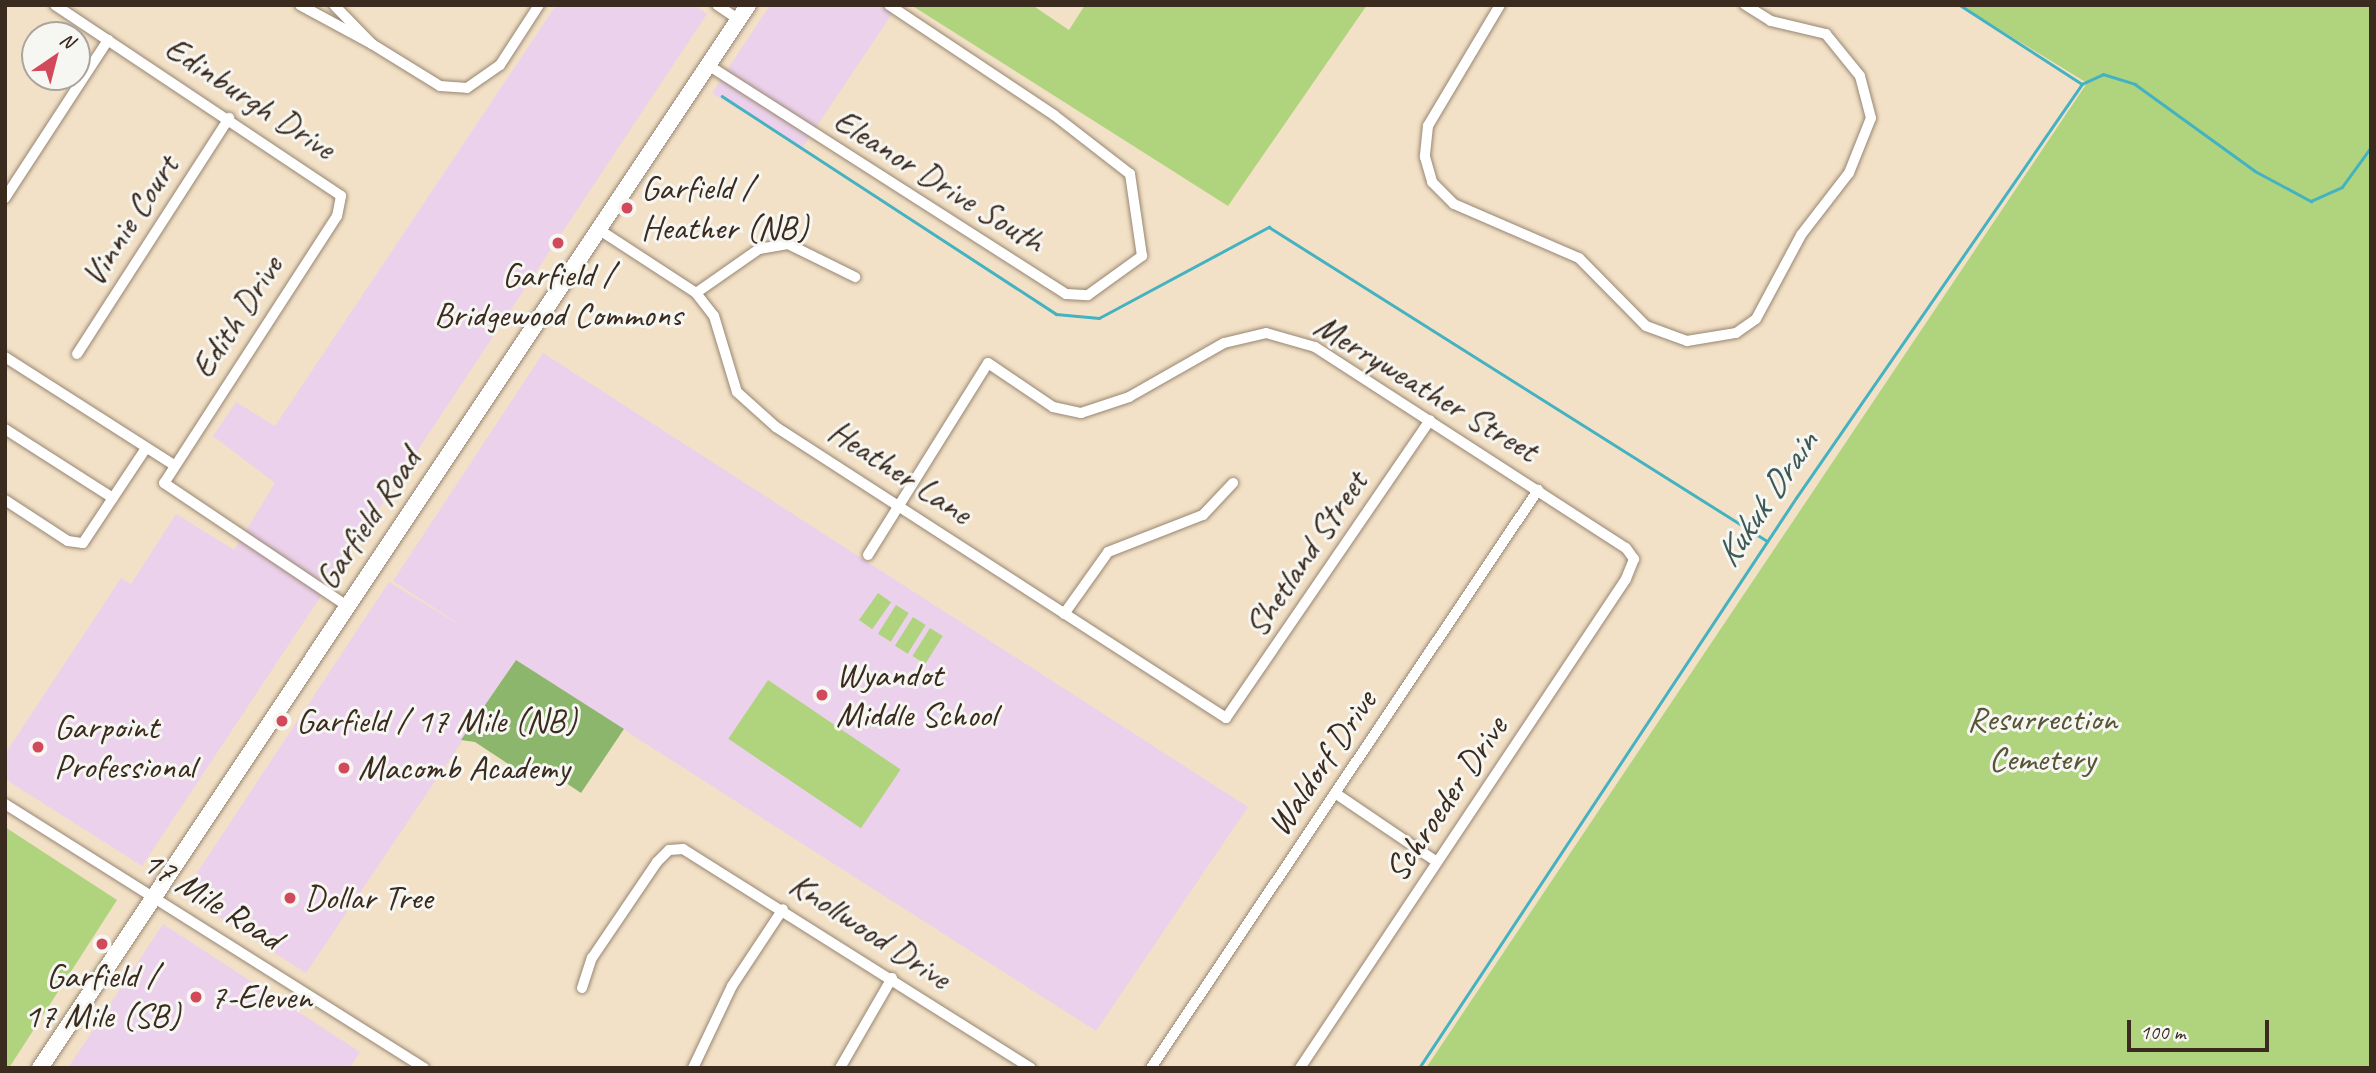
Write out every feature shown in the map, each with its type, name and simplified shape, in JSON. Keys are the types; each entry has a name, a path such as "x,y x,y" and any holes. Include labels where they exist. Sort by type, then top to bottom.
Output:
{"main road":[{"name":"Garfield Road","path":"40,1068 745,9"}],"street":[{"name":"Edinburgh Drive","path":"55,5 229,118 341,197"},
{"path":"300,5 372,44 440,86 467,88 500,65 539,5"},
{"path":"334,5 372,44"},
{"path":"717,5 745,9"},
{"name":"Eleanor Drive South","path":"708,65 1066,295 1088,295 1142,256 1129,174 1054,115 889,5"},
{"path":"1500,5 1428,126 1425,165 1432,182 1454,204 1579,258 1646,326 1687,341 1736,333 1756,319 1801,235 1849,173 1871,118 1860,76 1826,34 1771,21 1745,5"},
{"path":"5,198 108,40"},
{"name":"Vinnie Court","path":"77,354 229,118"},
{"name":"Edith Drive","path":"173,465 337,216 341,197"},
{"name":"Heather Lane","path":"598,229 696,293 714,316 730,379 744,401 1064,614 1226,718"},
{"path":"696,293 759,249 788,244 855,277"},
{"name":"Merryweather Street","path":"901,504 988,363 1053,407 1081,413 1129,397 1224,343 1266,334 1306,342 1619,542 1634,559"},
{"path":"5,357 173,465 166,489 347,606"},
{"name":"Shetland Street","path":"1226,718 1430,420"},
{"path":"5,429 113,498"},
{"path":"5,500 80,544 146,448"},
{"path":"1064,614 1108,552 1203,515 1233,483"},
{"name":"Waldorf Drive","path":"1152,1068 1538,490"},
{"path":"868,555 901,504"},
{"name":"Schroeder Drive","path":"1300,1068 1634,559"},
{"path":"1335,793 1437,862"},
{"name":"17 Mile Road","path":"5,804 154,895 424,1068"},
{"name":"Knollwood Drive","path":"582,988 592,958 657,862 675,848 783,909 1031,1068"},
{"path":"693,1068 732,986 783,909"},
{"path":"840,1068 892,978"}],"shaded area":[{"path":"556,5 694,5 707,14 142,866 5,779 5,754 121,578 131,584 176,514 234,550 275,483 213,436 236,402 275,426"},
{"path":"770,5 898,5 802,148 712,93"},
{"name":"Wyandot Middle School","path":"543,353 1248,807 1096,1031 516,661 306,973 183,894 389,582 468,630 393,581"},
{"path":"163,924 360,1052 350,1068 68,1068"}],"green space":[{"path":"911,5 1032,5 1069,30 1085,5 1367,5 1228,206"},
{"name":"Resurrection Cemetery","path":"1960,5 2371,5 2371,1068 1426,1068 2087,83"},
{"path":"878,593 891,602 872,629 859,620"},
{"path":"896,605 909,613 891,642 878,634"},
{"path":"913,617 926,625 908,654 895,646"},
{"path":"930,628 943,636 925,664 913,656"},
{"path":"516,660 624,729 581,793 551,773 531,779 475,742 461,740"},
{"path":"768,680 901,769 861,828 728,739"},
{"path":"5,827 117,900 9,1068 5,1068"}],"waterway":[{"name":"Kukuk Drain","path":"1960,5 2082,84"},
{"name":"Kukuk Drain","path":"1419,1068 1796,498 2082,84 2103,74 2135,84 2255,171 2311,201 2342,187 2371,147"},
{"path":"722,96 1056,314 1099,318 1269,227 1767,541"}],"place":[{"name":"Garfield / Heather (NB)","path":"627,208"},
{"name":"Garfield / Bridgewood Commons","path":"558,243"},
{"name":"Wyandot Middle School","path":"822,695"},
{"name":"Garfield / 17 Mile (NB)","path":"282,721"},
{"name":"Garpoint Professional","path":"38,747"},
{"name":"Macomb Academy","path":"344,768"},
{"name":"Dollar Tree","path":"290,898"},
{"name":"Garfield / 17 Mile (SB)","path":"102,944"},
{"name":"7-Eleven","path":"196,997"}]}
